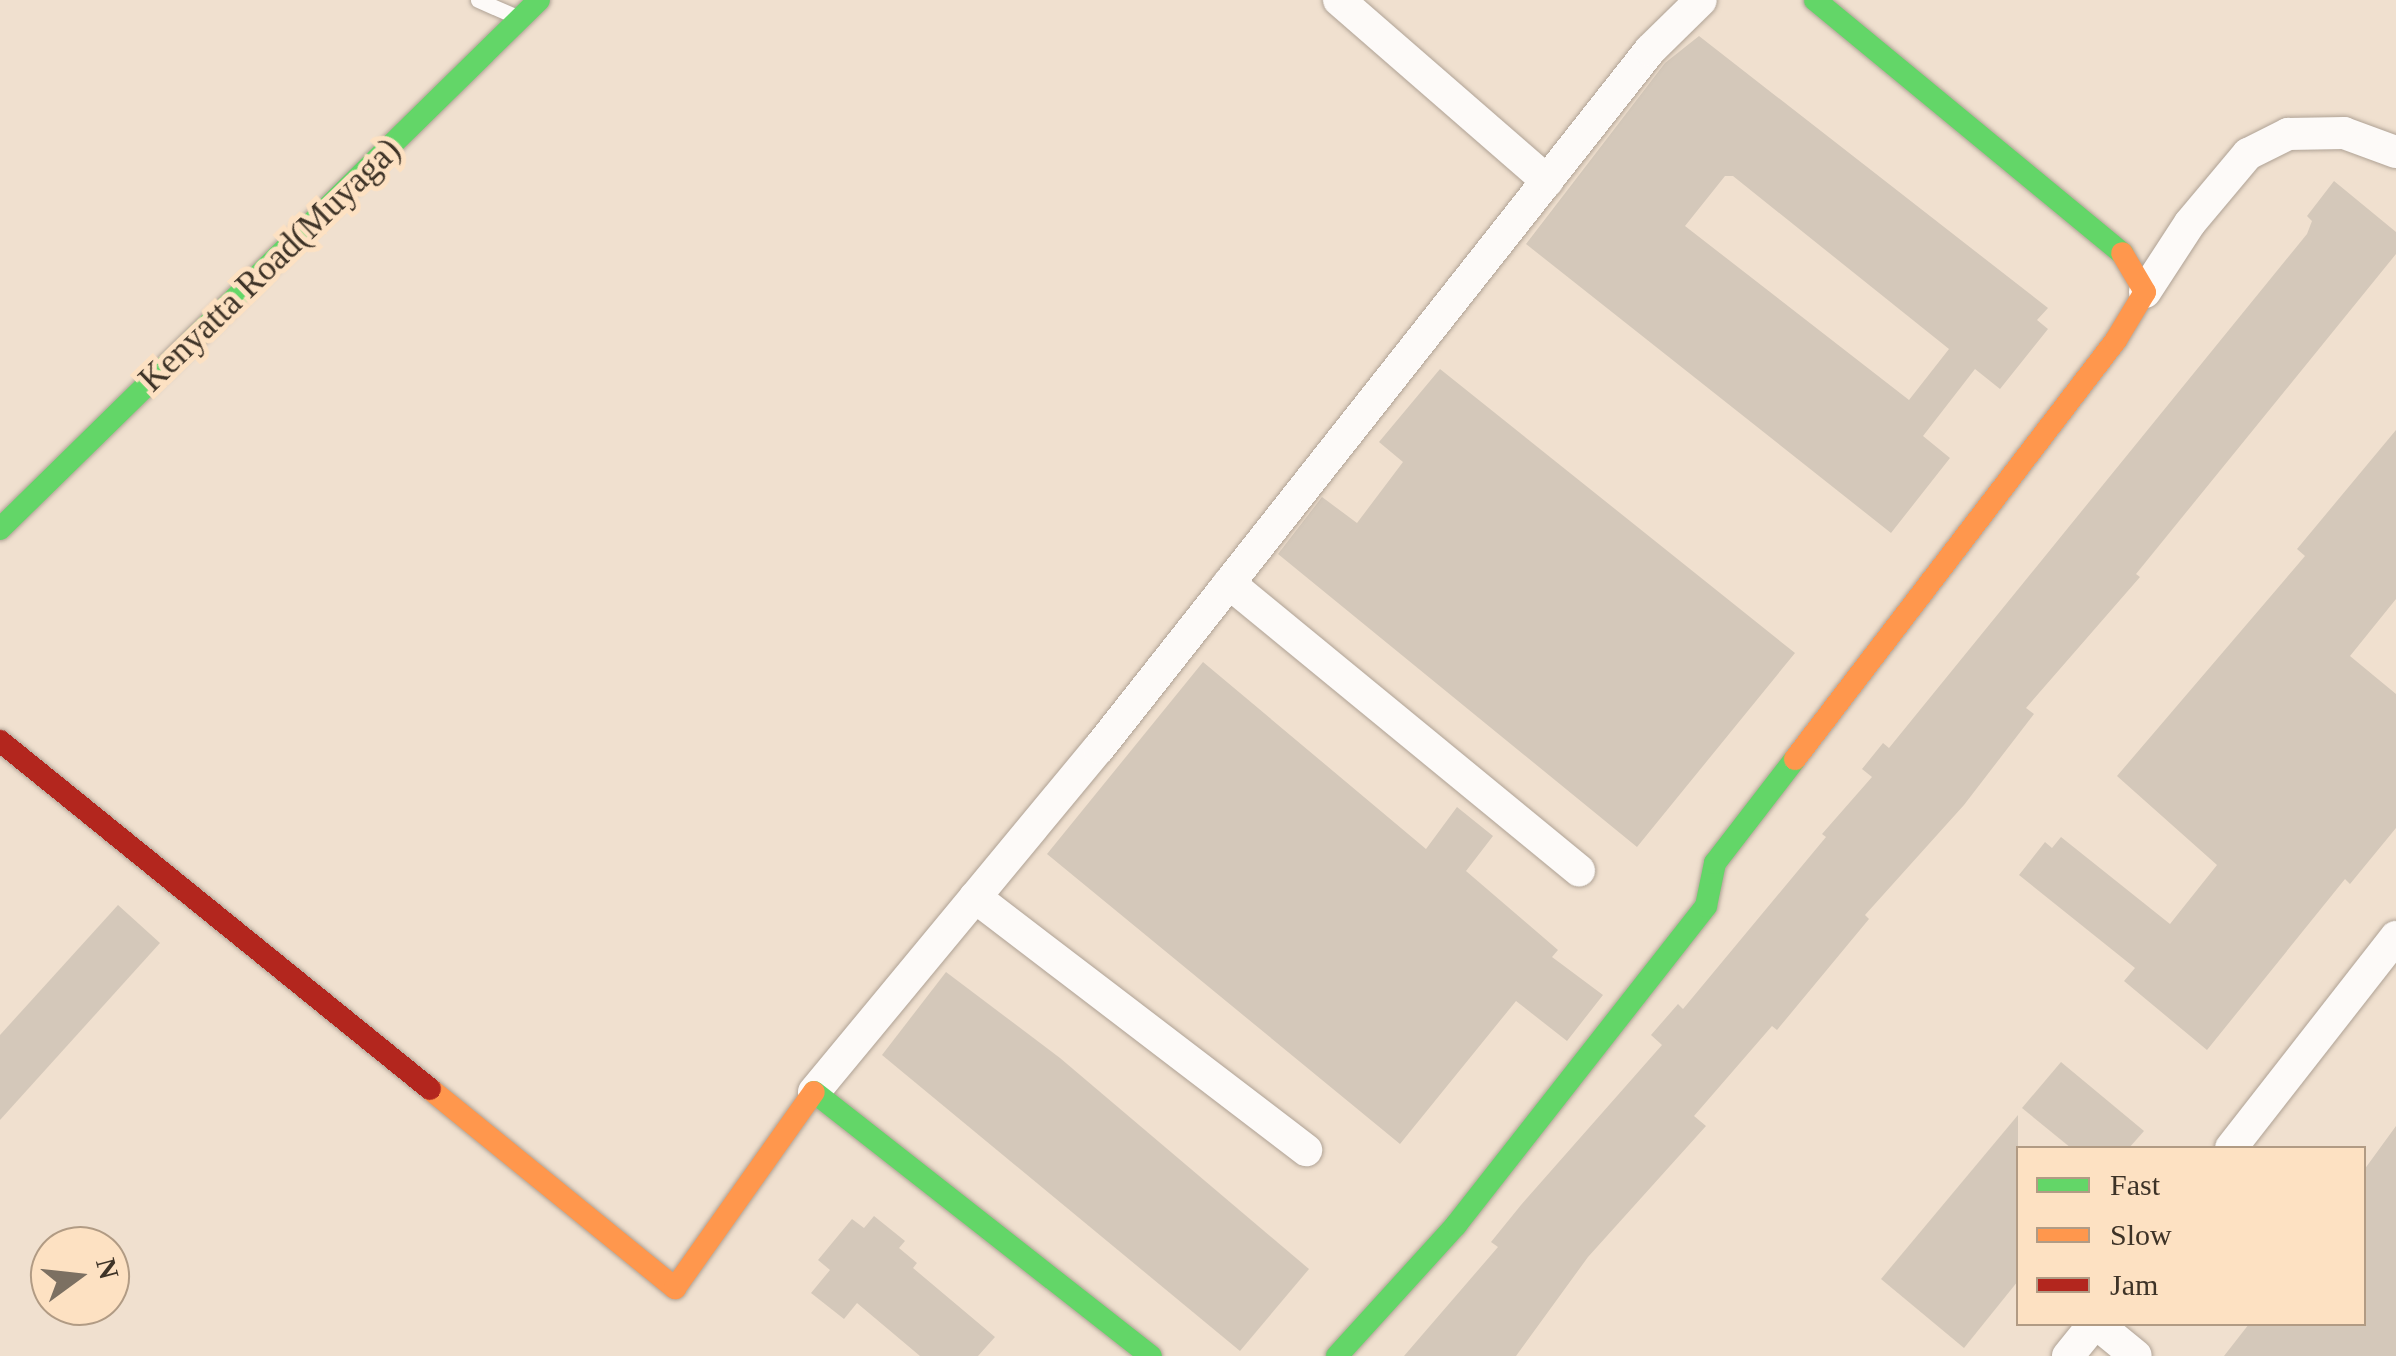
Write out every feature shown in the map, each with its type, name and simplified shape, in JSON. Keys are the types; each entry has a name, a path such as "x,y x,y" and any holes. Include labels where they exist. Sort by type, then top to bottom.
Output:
{"street":[{"name":"Kenyatta Road(Muyaga)","path":"0,530 539,0"},
{"path":"1339,0 1547,181"},
{"path":"0,741 675,1288 814,1092 1229,583 1650,50 1701,0"},
{"path":"1815,0 2133,262 2144,292"},
{"path":"1337,1356 1456,1225 1706,906 1715,862 2116,340 2190,223 2248,154 2288,134 2344,134 2396,152"},
{"path":"1229,583 1579,870"},
{"path":"975,897 1306,1150"},
{"path":"2233,1146 2396,937"},
{"path":"814,1092 1151,1356"},
{"path":"2068,1356 2093,1326"},
{"path":"2098,1326 2136,1356"}],"lane":[{"path":"478,0 520,18"}],"building":[{"path":"1699,36 2048,308 2037,320 2048,329 2000,389 1975,369 1923,436 1950,458 1891,533 1526,244 1665,63","holes":["1725,176 1733,176 1949,349 1909,400 1685,226"]},
{"path":"2334,181 2396,232 2396,254 2136,574 2140,577 2026,708 2034,714 1964,805 1865,915 1869,919 1777,1030 1772,1026 1694,1116 1706,1126 1588,1257 1516,1356 1404,1356 1498,1247 1491,1242 1521,1205 1662,1045 1651,1035 1678,1004 1683,1009 1826,837 1822,834 1872,777 1862,769 1883,743 1889,748 2307,234 2312,221 2307,216"},
{"path":"1440,369 1795,653 1637,847 1278,554 1322,497 1357,523 1403,462 1379,442"},
{"path":"2396,430 2396,599 2350,656 2396,694 2396,828 2350,884 2345,879 2207,1050 2124,981 2135,968 2019,875 2045,842 2052,848 2061,837 2170,924 2217,865 2117,776 2305,556 2297,549"},
{"path":"1203,662 1426,849 1457,807 1493,836 1466,871 1558,950 1552,957 1603,995 1567,1041 1516,1001 1400,1144 1047,854"},
{"path":"118,905 160,943 0,1120 0,1035"},
{"path":"946,972 1060,1058 1309,1269 1240,1351 882,1055"},
{"path":"2061,1062 2144,1131 2131,1146 2069,1146 2022,1108"},
{"path":"2018,1115 2016,1283 1964,1348 1881,1279"},
{"path":"2396,1126 2396,1356 2224,1356 2247,1326 2366,1326 2366,1167"},
{"path":"874,1216 905,1241 899,1248 917,1263 913,1268 995,1337 978,1356 920,1356 857,1303 844,1319 811,1293 830,1270 818,1260 852,1219 864,1228"}],"traffic: fast":[{"path":"0,529 539,0"},
{"path":"1815,0 2122,253"},
{"path":"1337,1356 1456,1225 1706,906 1715,863 1795,759"},
{"path":"814,1092 1151,1356"}],"traffic: slow":[{"path":"1795,759 2116,340 2145,292 2122,253"},
{"path":"430,1089 675,1288 814,1092"}],"traffic: jam":[{"path":"0,741 430,1089"}]}
